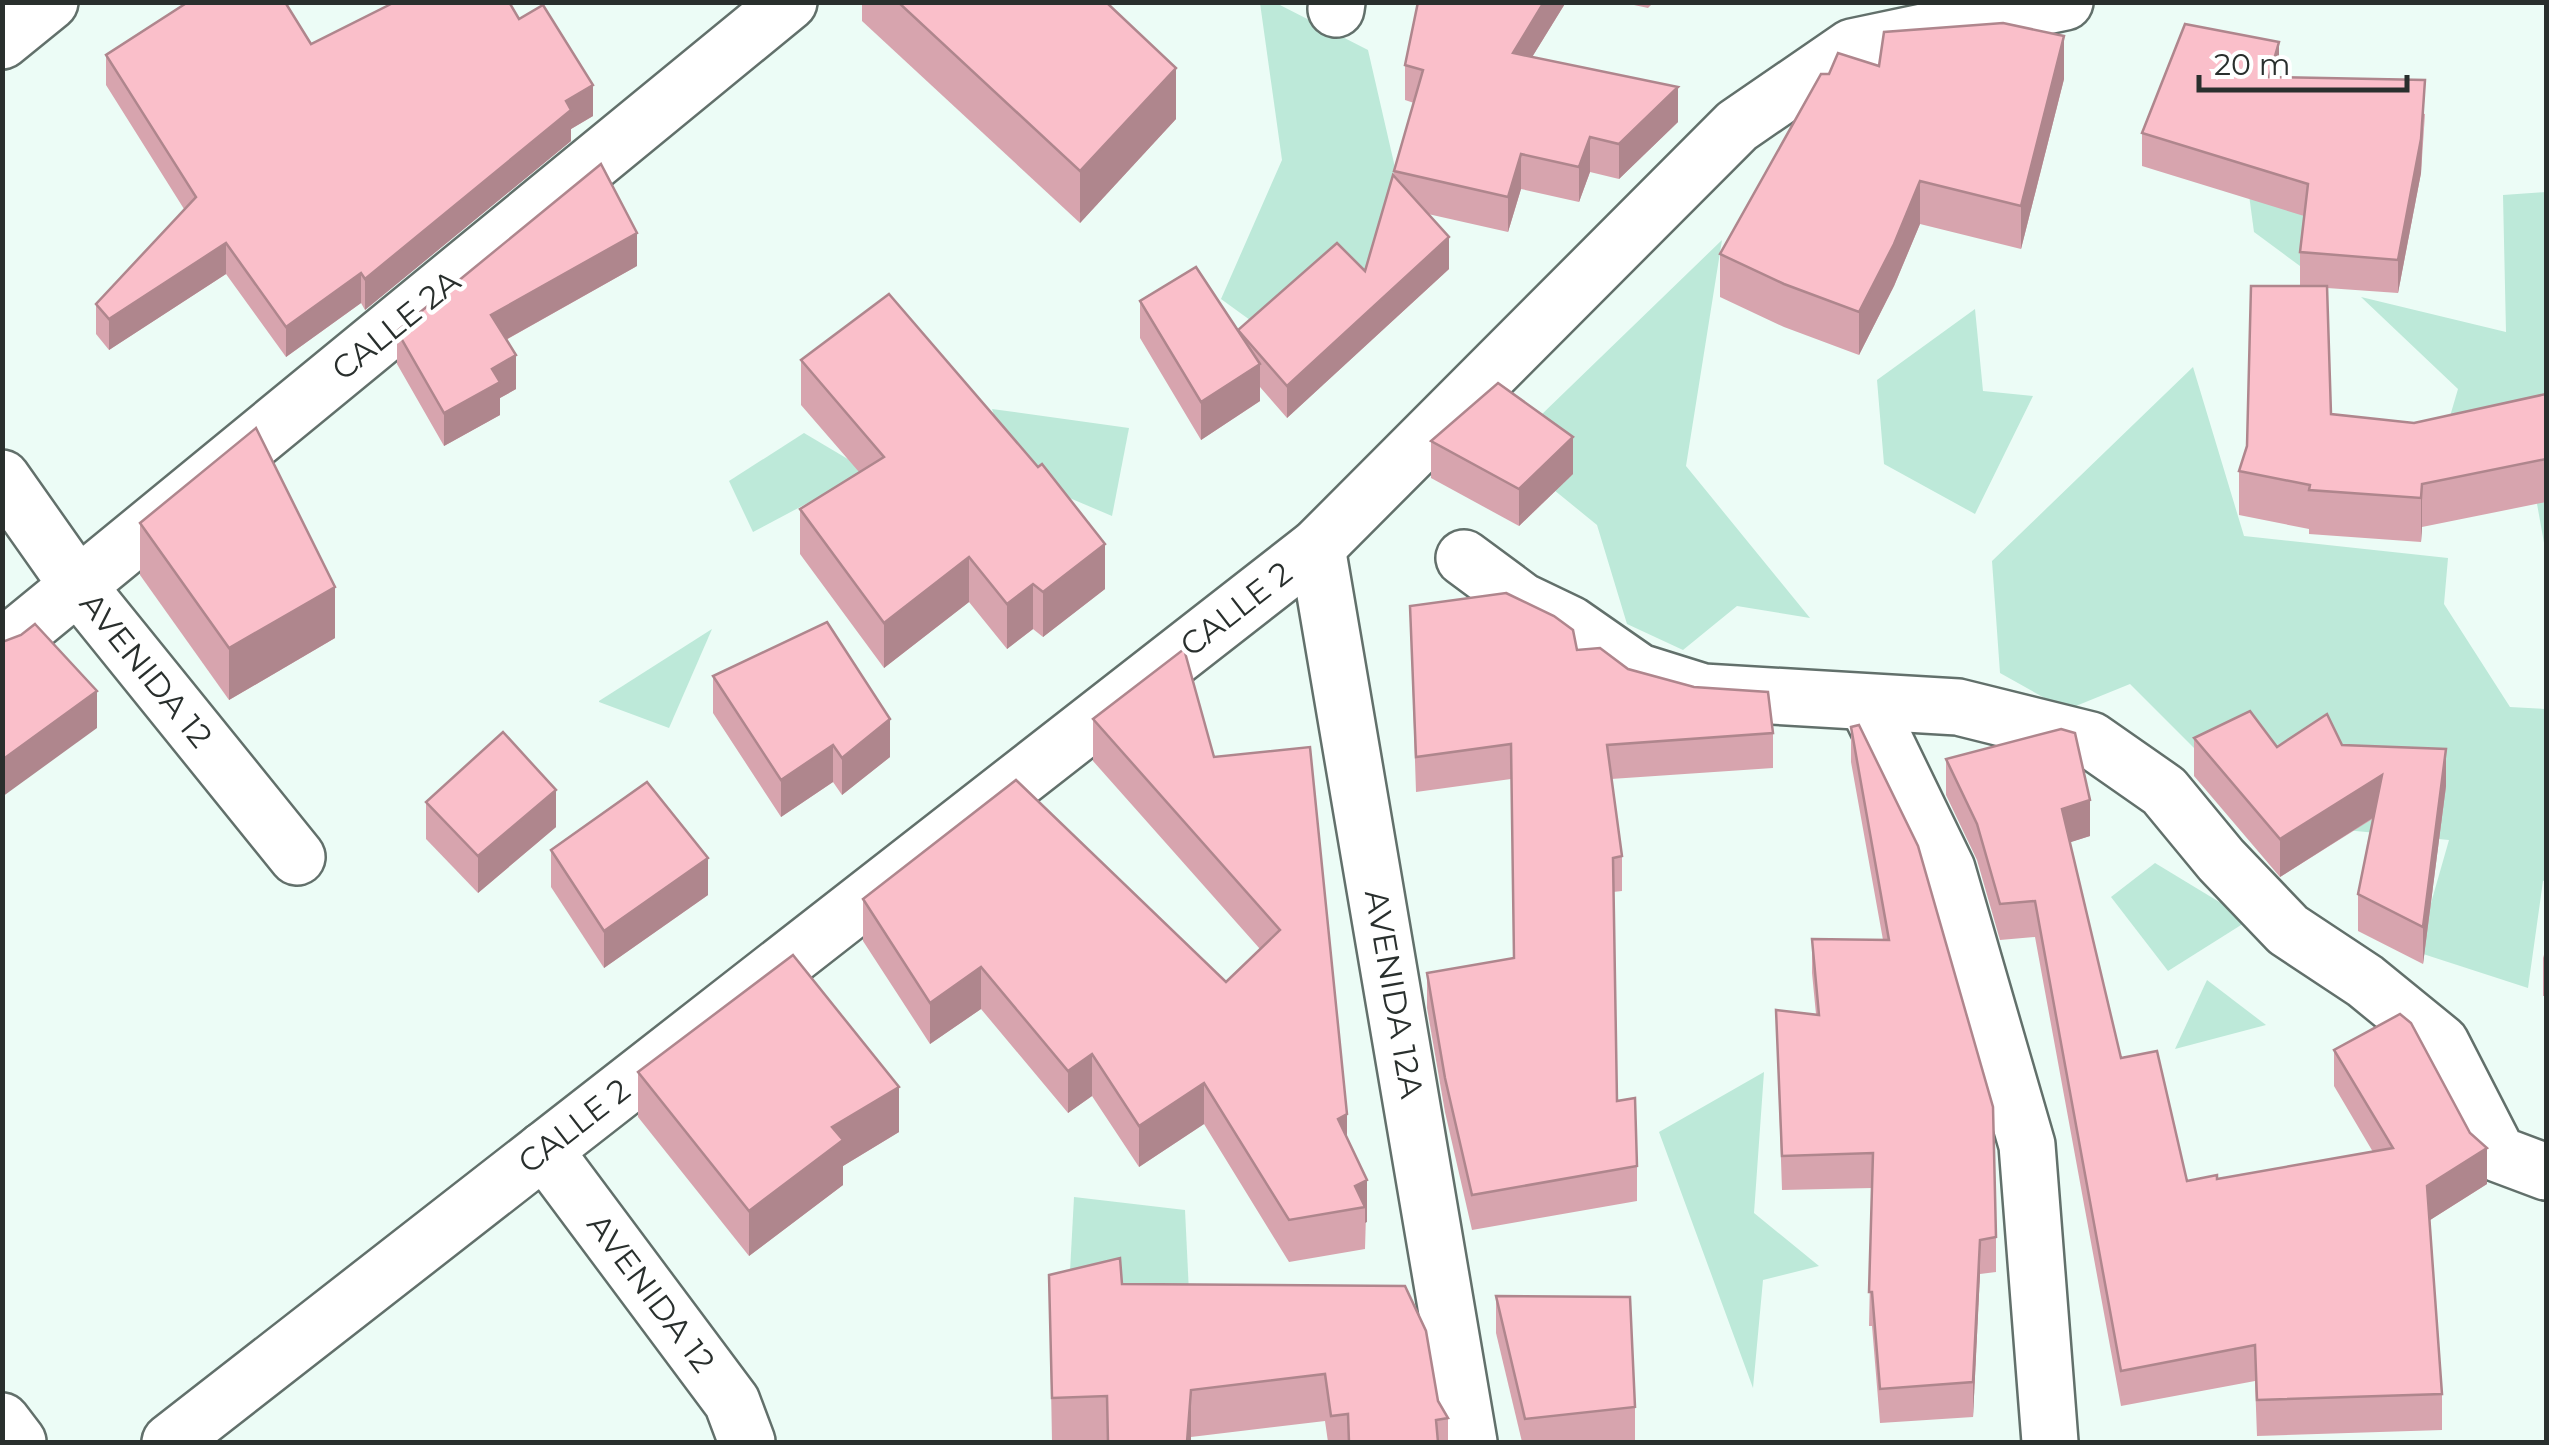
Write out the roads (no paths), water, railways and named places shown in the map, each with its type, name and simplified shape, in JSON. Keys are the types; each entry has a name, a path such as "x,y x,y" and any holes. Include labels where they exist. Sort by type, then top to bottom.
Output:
{"street":[{"path":"2,41 50,2"},
{"name":"CALLE 2A","path":"2,648 788,2"},
{"name":"CALLE 2","path":"170,1442 1316,546 1738,126 1852,47 2065,2"},
{"name":"AVENIDA 12","path":"2,478 78,586 297,857"},
{"name":"AVENIDA 12A","path":"1316,546 1469,1442"},
{"path":"1464,558 1522,601 1570,624 1639,672 1703,692 1958,707 2091,740 2164,791 2221,860 2288,930 2365,981 2441,1043 2498,1154 2546,1172"},
{"path":"1866,704 1947,870 2027,1145 2050,1442"},
{"name":"AVENIDA 12","path":"544,1150 732,1402 747,1442"},
{"path":"2,1422 18,1442"}]}
